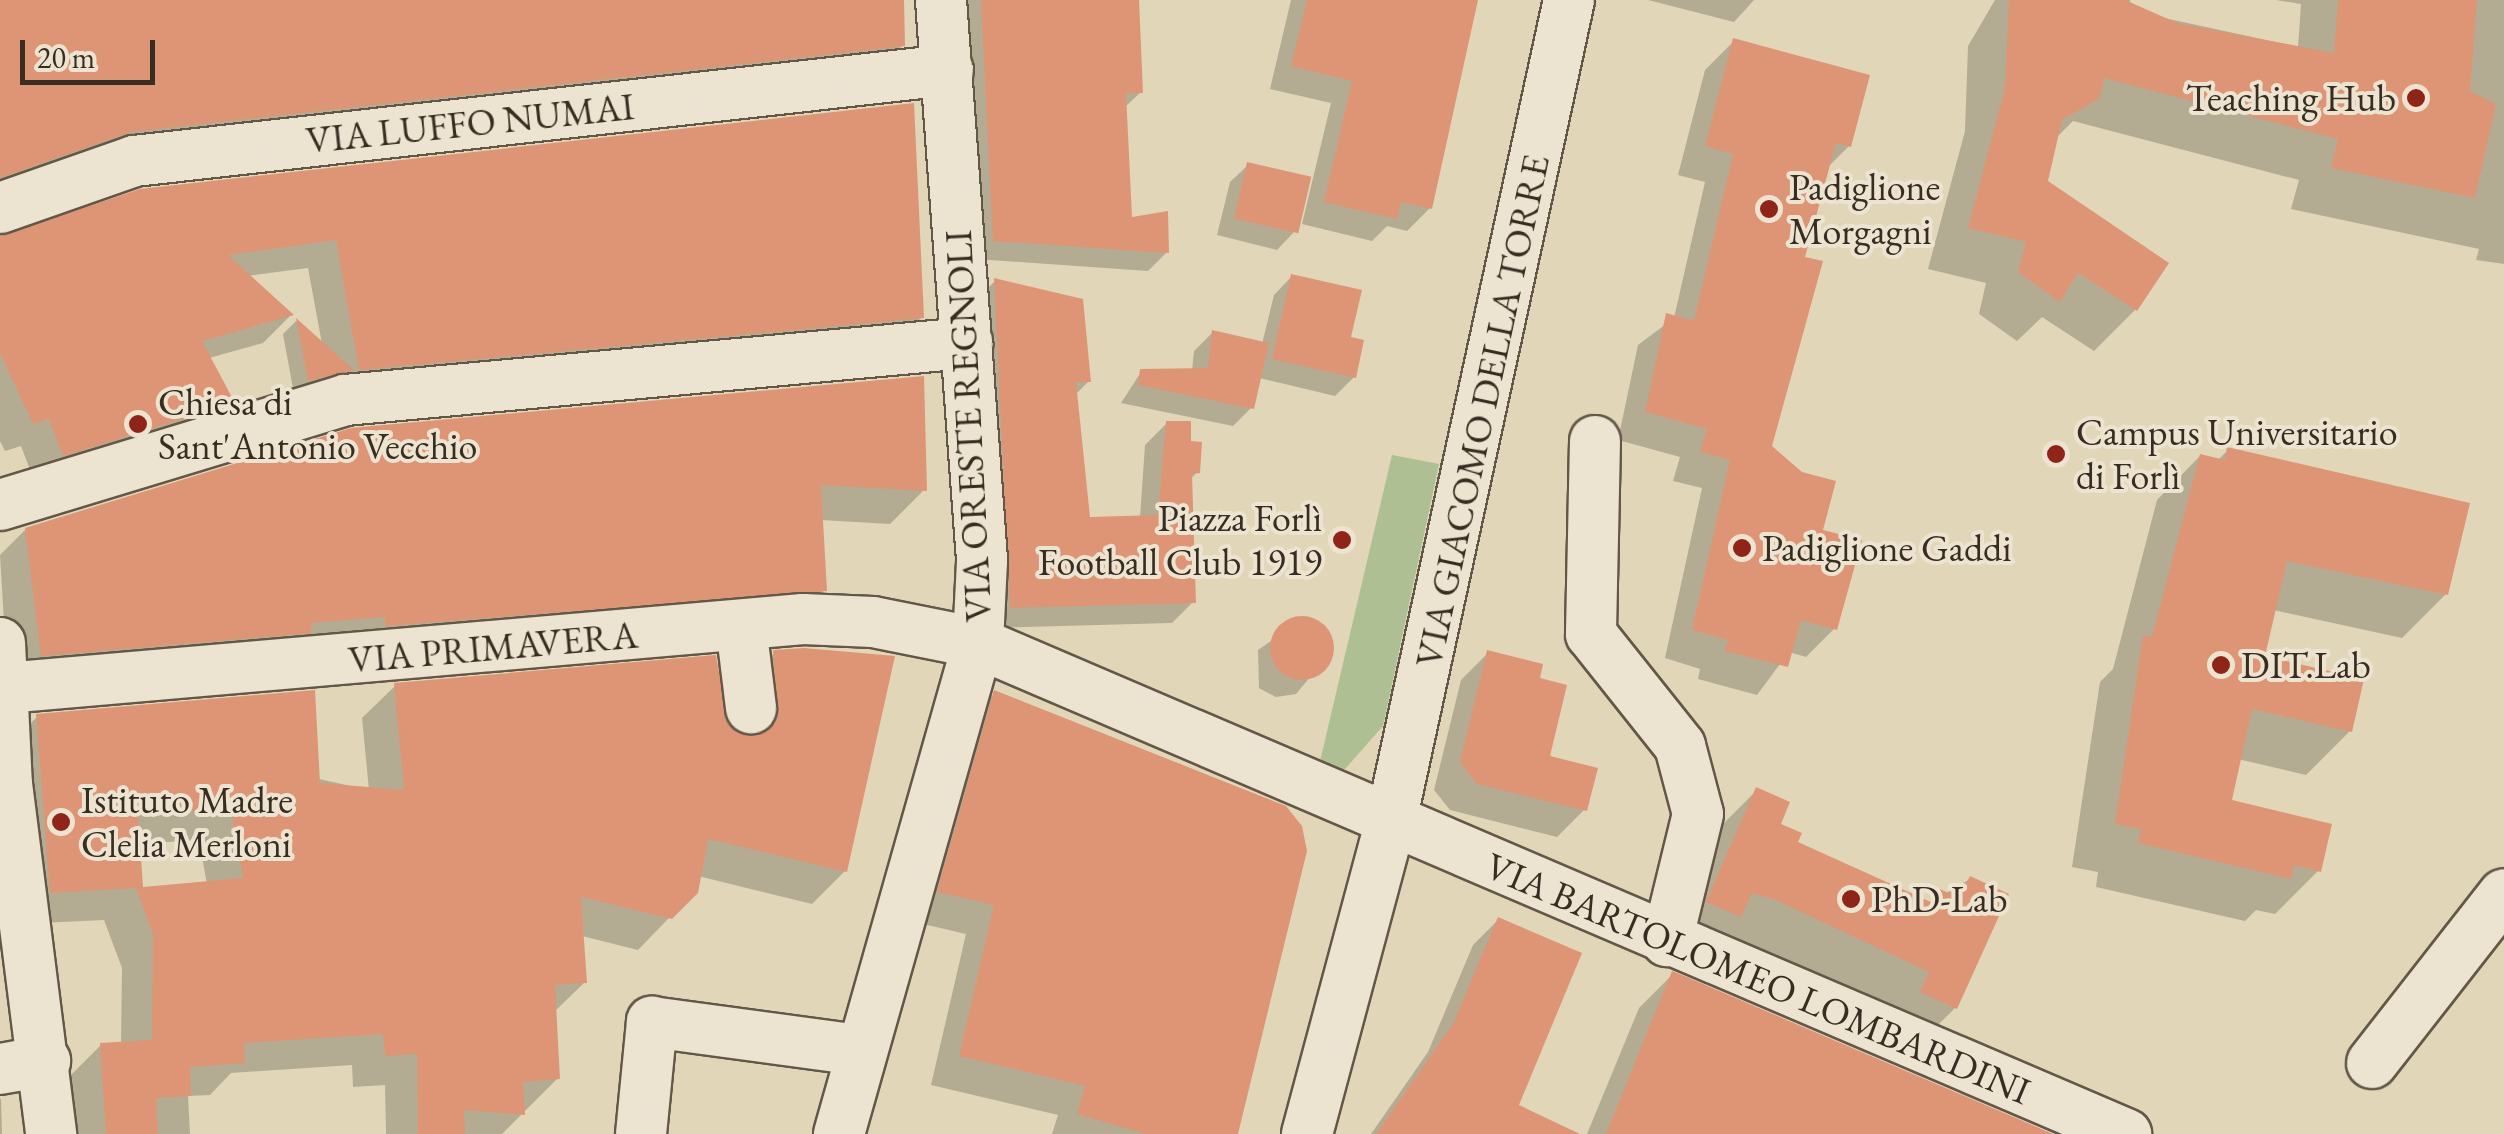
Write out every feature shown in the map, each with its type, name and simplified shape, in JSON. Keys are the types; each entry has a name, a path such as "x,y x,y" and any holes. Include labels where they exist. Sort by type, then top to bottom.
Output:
{"street":[{"name":"VIA ORESTE REGNOLI","path":"840,1134 858,1050 978,643 967,343 941,0"},
{"name":"VIA GIACOMO DELLA TORRE","path":"1307,1134 1391,821 1568,0"},
{"name":"VIA LUFFO NUMAI","path":"0,208 134,162 948,70"},
{"path":"0,506 346,400 967,343"},
{"path":"1595,441 1591,634 1680,746 1698,814 1667,942"},
{"name":"VIA PRIMAVERA","path":"3,665 873,622 978,643"},
{"path":"741,626 751,708"},
{"name":"VIA BARTOLOMEO LOMBARDINI","path":"978,643 1667,942 2126,1134"},
{"path":"3,665 3,785 23,1065 51,1134"},
{"path":"2372,1064 2504,894"},
{"path":"641,1134 652,1022 858,1050"}],"green space":[{"path":"1392,455 1439,464 1383,726 1345,769 1318,770"}],"building":[{"path":"0,0 904,0 905,46 131,132 0,178"},
{"path":"981,0 1139,0 1143,93 1126,93 1132,217 1168,211 1169,253 993,241"},
{"path":"1307,0 1478,0 1432,209 1401,202 1397,219 1324,202 1352,81 1291,66"},
{"path":"2009,0 2125,0 2177,23 2334,53 2338,0 2477,0 2470,91 2496,104 2475,198 2331,168 2338,139 2104,78 2100,98 2062,120 2048,181 2169,263 2137,311 2078,273 2060,302 2018,272 2026,242 1968,228 2005,88"},
{"path":"1733,38 1870,75 1851,147 1836,143 1805,257 1823,261 1772,446 1802,472 1836,481 1823,530 1862,540 1837,630 1801,620 1788,667 1725,651 1728,640 1692,630 1730,460 1700,452 1707,429 1645,412 1666,313 1694,321 1733,154 1705,146"},
{"path":"914,103 924,318 359,370 336,240 228,255 294,315 202,341 235,403 63,456 49,419 33,424 0,353 0,236 140,189"},
{"path":"1247,162 1311,177 1298,233 1234,219"},
{"path":"1291,274 1362,290 1351,337 1364,340 1356,378 1272,359"},
{"path":"994,278 1083,299 1091,382 1076,382 1090,517 1158,515 1166,421 1191,421 1191,441 1202,442 1200,473 1192,474 1196,603 1010,608"},
{"path":"296,318 354,370 308,381"},
{"path":"1212,330 1269,343 1254,409 1138,385 1140,369 1208,368"},
{"path":"924,376 927,491 821,485 827,591 386,626 384,617 311,623 312,633 41,656 25,528 351,428"},
{"name":"DIT.Lab","path":"2227,447 2470,503 2448,595 2287,561 2265,656 2364,679 2352,732 2252,709 2232,800 2332,824 2321,872 2294,865 2291,879 2138,843 2141,829 2115,824 2143,635 2152,637 2200,454 2225,460"},
{"path":"1302,616 1325,625 1334,648 1325,671 1302,680 1279,671 1270,648 1279,625"},
{"path":"804,648 895,656 847,872 708,839 698,893 672,919 581,897 587,983 555,985 560,1079 523,1082 525,1115 464,1110 465,1134 418,1134 417,1054 385,1056 383,1034 244,1043 245,1063 190,1067 191,1096 156,1098 158,1134 106,1134 100,1043 152,1040 153,934 136,888 50,893 36,714 315,690 320,783 404,790 394,683 716,655 728,724 754,737 778,718 773,650","holes":["231,809 243,878 143,887 138,814"]},
{"path":"1487,650 1543,664 1540,678 1567,685 1550,756 1598,768 1587,811 1477,784 1460,762"},
{"path":"994,690 1286,806 1302,826 1307,851 1238,1134 1146,1134 1077,1114 1085,1086 959,1056 994,905 937,892"},
{"name":"PhD-Lab","path":"1756,787 1790,802 1781,824 1802,833 1798,842 1933,903 1940,889 1959,898 1970,876 2009,894 1957,1009 1920,992 1929,972 1776,900 1752,893 1741,917 1706,902"},
{"path":"1498,917 1582,953 1519,1105 1580,1134 1376,1134 1453,1024"},
{"path":"1672,971 1682,975 2053,1134 1606,1134"}],"place":[{"name":"Teaching Hub","path":"2416,98"},
{"name":"Padiglione Morgagni","path":"1769,209"},
{"name":"Chiesa di Sant'Antonio Vecchio","path":"138,424"},
{"name":"Campus Universitario di Forlì","path":"2056,454"},
{"name":"Piazza Forlì Football Club 1919","path":"1342,540"},
{"name":"Padiglione Gaddi","path":"1742,548"},
{"name":"DIT.Lab","path":"2221,665"},
{"name":"Istituto Madre Clelia Merloni","path":"61,822"},
{"name":"PhD-Lab","path":"1851,899"}]}
